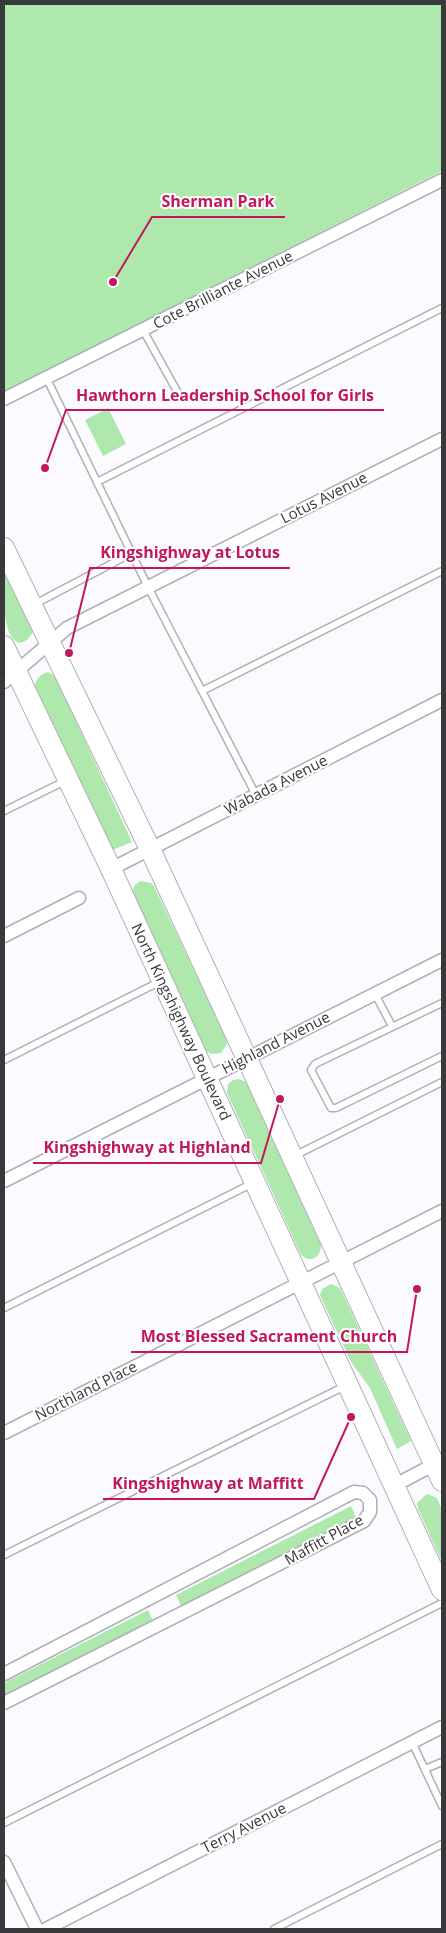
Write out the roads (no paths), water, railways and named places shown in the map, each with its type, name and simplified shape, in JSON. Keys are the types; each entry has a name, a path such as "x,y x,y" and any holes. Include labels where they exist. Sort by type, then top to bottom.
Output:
{"main road":[{"path":"4,548 150,849 440,1469"},
{"name":"North Kingshighway Boulevard","path":"4,646 10,677 68,779 111,869 442,1590"}],"street":[{"name":"Cote Brilliante Avenue","path":"4,399 442,180"},
{"name":"Lotus Avenue","path":"10,677 67,628 442,439"},
{"name":"Wabada Avenue","path":"111,869 442,700"},
{"path":"4,936 79,898"},
{"name":"Highland Avenue","path":"4,1181 442,960"},
{"name":"Northland Place","path":"4,1433 442,1211"},
{"path":"395,1485 440,1469"},
{"name":"Maffitt Place","path":"4,1674 354,1492 363,1493 370,1500 370,1512 364,1521 4,1703"},
{"name":"Terry Avenue","path":"46,1929 442,1727"},
{"path":"4,1862 38,1929"}],"lane":[{"path":"97,482 442,308"},
{"path":"143,330 178,393"},
{"path":"47,379 148,587 256,795"},
{"path":"32,606 132,553"},
{"path":"202,691 442,571"},
{"path":"4,811 68,779"},
{"path":"4,1060 162,981"},
{"path":"375,994 392,1026"},
{"path":"442,1003 315,1064 311,1070 331,1108 336,1108 442,1056"},
{"path":"293,1156 442,1082"},
{"path":"4,1308 255,1182"},
{"path":"4,1555 348,1384"},
{"path":"4,1823 442,1603"},
{"path":"412,1742 442,1806"},
{"path":"425,1769 442,1762"},
{"path":"274,1929 442,1844"}],"place":[{"name":"Sherman Park","path":"113,282"},
{"name":"Hawthorn Leadership School for Girls","path":"45,468"},
{"name":"Kingshighway at Lotus","path":"69,653"},
{"name":"Kingshighway at Highland","path":"280,1099"},
{"name":"Most Blessed Sacrament Church","path":"417,1289"},
{"name":"Kingshighway at Maffitt","path":"351,1417"}]}
